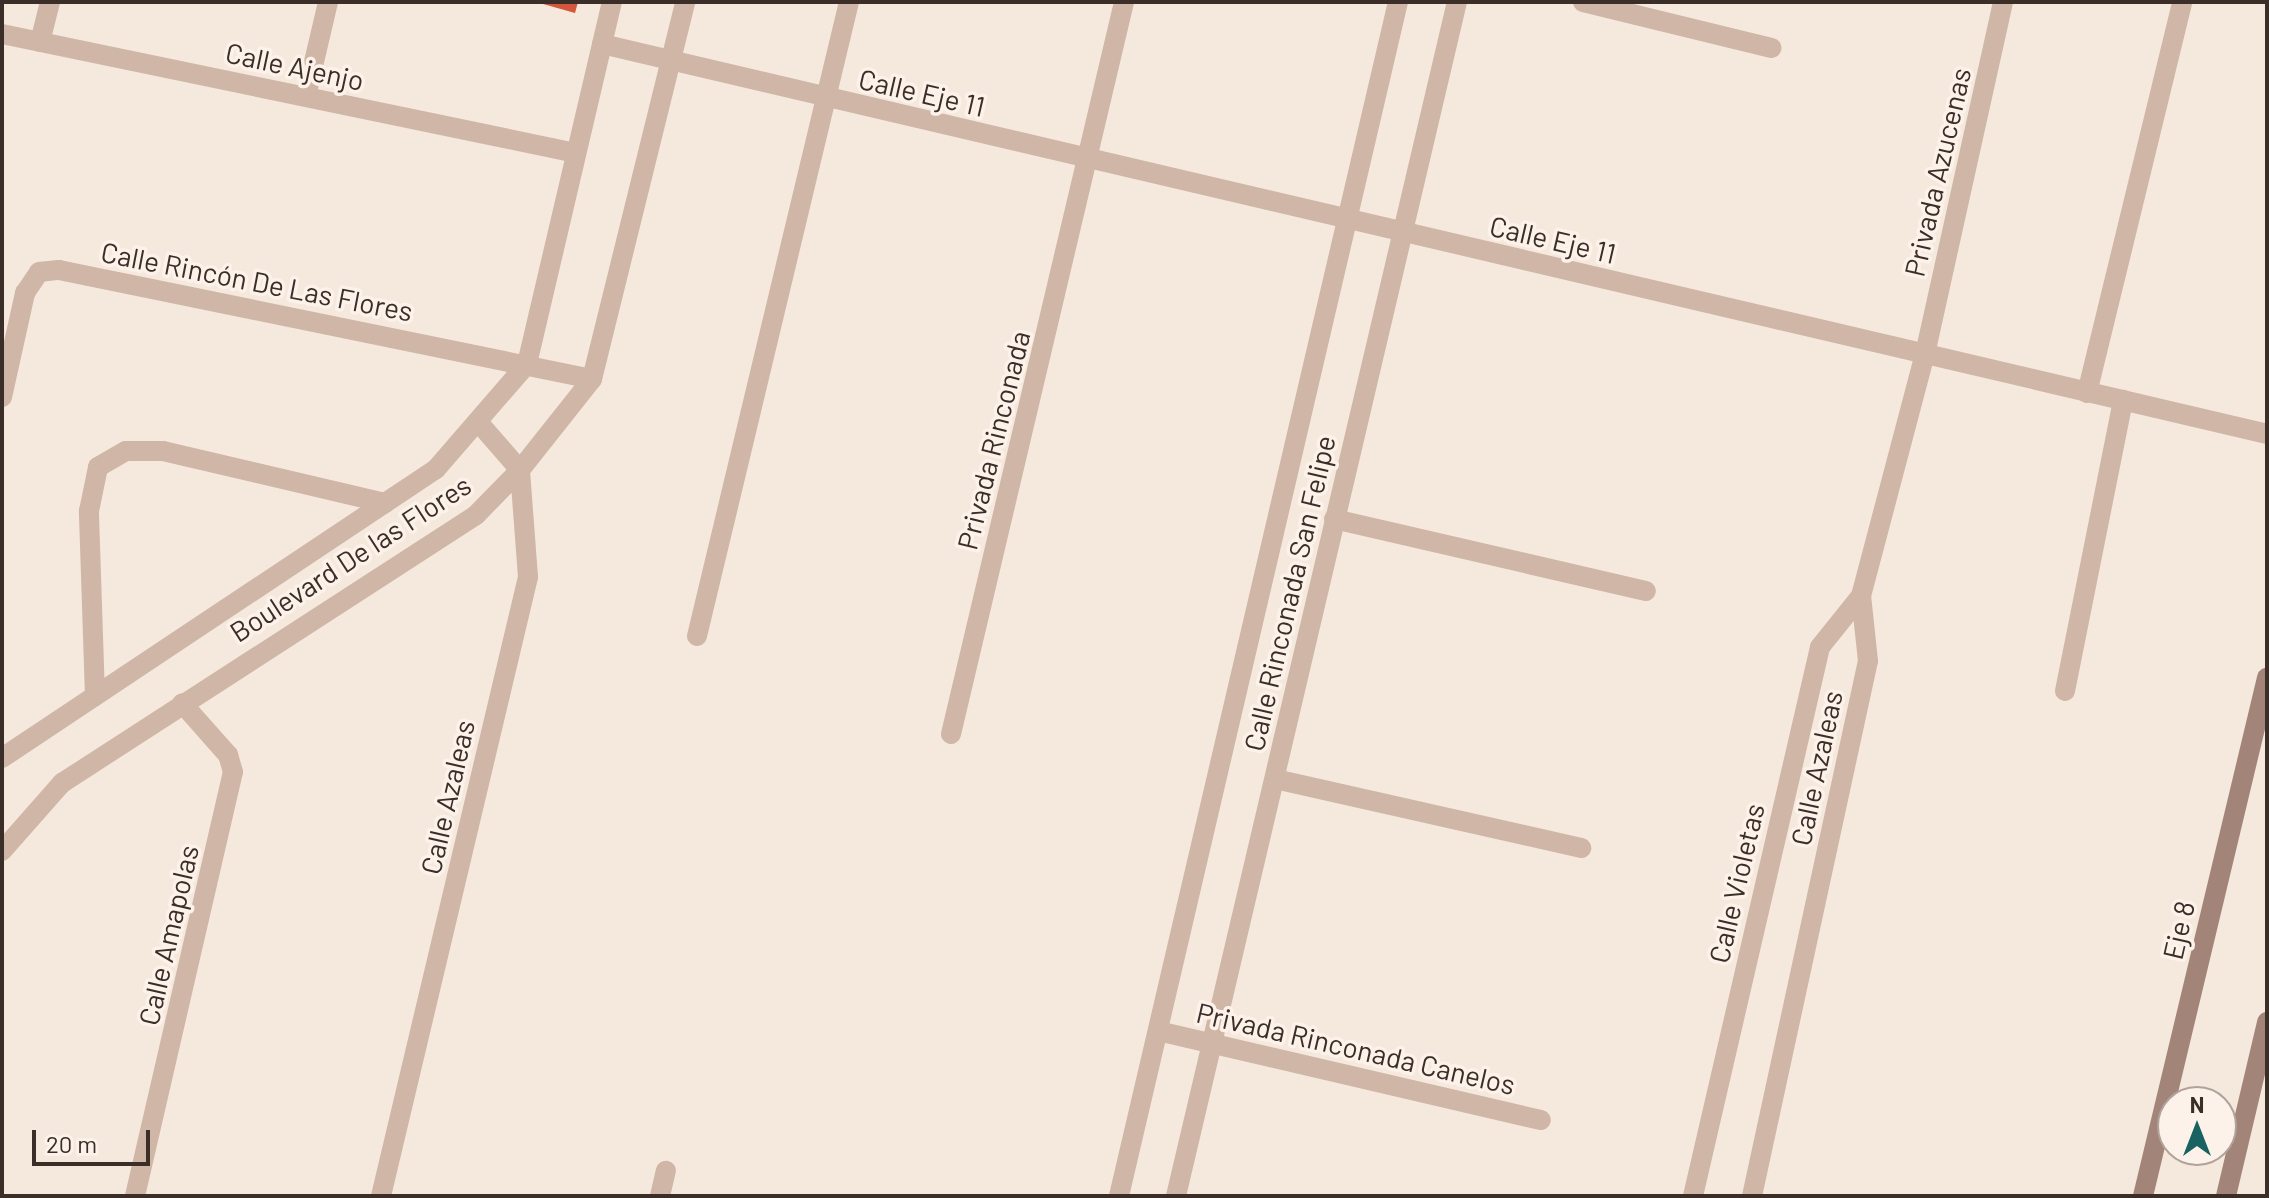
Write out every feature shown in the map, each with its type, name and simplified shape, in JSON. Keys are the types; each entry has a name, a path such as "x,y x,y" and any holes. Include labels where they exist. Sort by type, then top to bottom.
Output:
{"main road":[{"name":"Eje 8","path":"2143,1196 2267,678"},
{"path":"2229,1195 2267,1022"}],"street":[{"path":"40,42 50,2"},
{"path":"306,96 328,2"},
{"name":"Boulevard De las Flores","path":"2,758 436,469 527,364 612,2"},
{"name":"Boulevard De las Flores","path":"2,851 62,783 476,515 520,470 592,379 685,2"},
{"path":"697,636 849,2"},
{"name":"Privada Rinconada","path":"951,734 1090,160 1124,2"},
{"name":"Calle Rinconada San Felipe","path":"1119,1196 1398,2"},
{"name":"Calle Rinconada San Felipe","path":"1176,1196 1457,2"},
{"path":"1583,2 1771,48"},
{"name":"Privada Azucenas","path":"1925,354 2003,2"},
{"path":"2087,393 2182,2"},
{"name":"Calle Ajenjo","path":"2,34 576,153"},
{"name":"Calle Eje 11","path":"602,44 2267,434"},
{"name":"Calle Rincón De Las Flores","path":"2,397 25,293 39,272 59,270 592,379"},
{"name":"Calle Azaleas","path":"1752,1196 1868,661 1861,596 1925,354"},
{"path":"2065,691 2123,400"},
{"path":"479,423 520,470"},
{"path":"95,696 89,511 98,467 126,451 163,451 385,503"},
{"name":"Calle Azaleas","path":"381,1196 528,577 520,470"},
{"path":"1334,519 1646,591"},
{"name":"Calle Violetas","path":"1693,1196 1820,647 1861,596"},
{"name":"Calle Amapolas","path":"135,1196 233,772 228,755 182,703"},
{"path":"1275,779 1581,848"},
{"name":"Privada Rinconada Canelos","path":"1158,1031 1541,1120"},
{"path":"660,1196 666,1171"}],"building":[{"path":"536,2 578,2 575,13"}]}
